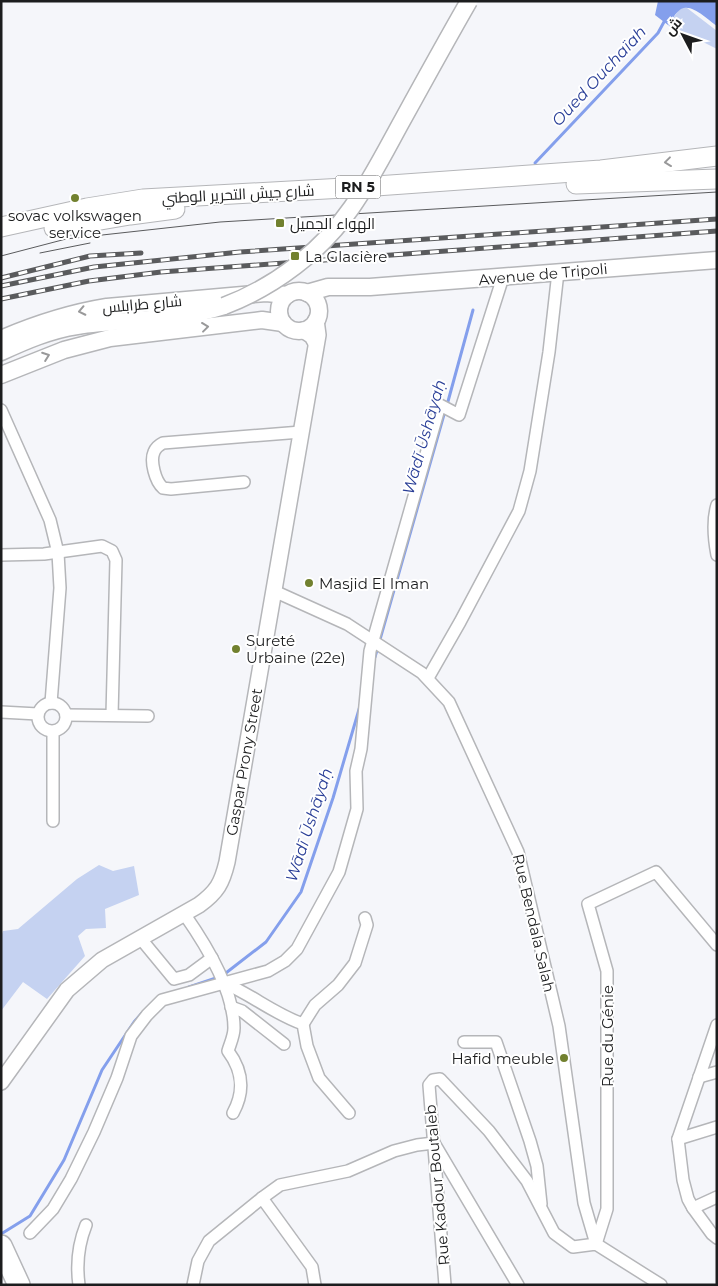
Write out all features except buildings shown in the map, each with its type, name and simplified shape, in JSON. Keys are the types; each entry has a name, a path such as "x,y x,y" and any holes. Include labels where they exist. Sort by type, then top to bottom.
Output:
{"highway":[{"name":"شارع جيش التحرير الوطني","path":"1,227 87,208 143,200 601,170 717,156"},
{"name":"شارع جيش التحرير الوطني","path":"1,240 54,228 130,215 228,204 363,199 542,185 717,179"},
{"path":"1,1246 16,1278"}],"main road":[{"path":"1,352 36,337 76,326 203,313 254,293 290,270 323,241 351,208 469,1"},
{"name":"Avenue de Tripoli","path":"307,293 328,287 370,287 716,260"},
{"name":"Avenue de Tripoli","path":"318,315 330,299 337,295 370,287"},
{"path":"297,291 307,293 316,300 318,315 313,325 303,330 292,330 283,323 280,317 280,305 287,295 297,291"},
{"name":"شارع طرابلس","path":"1,339 46,321 107,307 266,293 287,295"},
{"name":"شارع طرابلس","path":"1,375 64,350 110,338 262,320 283,323"}],"street":[{"path":"428,678 519,511 530,471 549,352 558,272"},
{"path":"30,1233 53,1208 71,1179 94,1132 117,1078 132,1036 148,1015 162,1000 222,982 268,971 285,961 297,949 339,872 357,808 356,771 361,749 370,651 440,404 459,415 503,277"},
{"name":"Gaspar Prony Street","path":"1,1082 67,990 102,960 210,898 219,886 224,874 318,335 318,315"},
{"path":"303,330 312,336 316,343"},
{"path":"1,410 50,520 58,553 60,588 51,702"},
{"path":"244,482 171,489 163,488 157,482 153,455 158,446 164,443 301,432"},
{"path":"717,505 714,540 717,554"},
{"path":"1,555 58,553 102,546 108,548 115,555 112,715"},
{"name":"Rue Bendala Salah","path":"274,591 347,624 422,672 449,702 518,852 559,1026 584,1203 596,1244"},
{"path":"51,702 62,706 66,715 65,723 62,727 53,732 42,728 37,719 42,706 51,702"},
{"path":"1,712 38,714"},
{"path":"66,715 148,716"},
{"path":"53,732 53,821"},
{"name":"Rue du Génie","path":"596,1244 607,1210 607,971 588,904 656,872 717,945"},
{"path":"185,914 208,948 230,1001 234,1030 228,1051 238,1068 242,1085 240,1102 233,1113"},
{"path":"349,1113 319,1078 303,1024 315,1005 338,985 355,963 367,925 365,918"},
{"path":"141,939 174,979 189,975 212,958"},
{"path":"222,982 242,990 281,1014 303,1024"},
{"path":"231,1008 242,1011 284,1044"},
{"path":"717,1025 678,1139 683,1180 688,1199 692,1208 717,1238"},
{"path":"464,1042 496,1042 530,1140 537,1166 542,1212 554,1233 574,1248 596,1244 662,1285"},
{"path":"699,1077 717,1072"},
{"name":"Rue Kadour Boutaleb","path":"445,1285 429,1085 433,1080 440,1079 488,1131 527,1181 542,1212"},
{"path":"678,1139 717,1127"},
{"path":"193,1285 198,1261 210,1241 280,1185 348,1171 394,1151 434,1143 518,1285"},
{"path":"692,1208 717,1197"},
{"path":"262,1198 312,1267 315,1285"},
{"path":"79,1285 76,1269 79,1242 86,1225"}],"shaded area":[{"path":"682,8 687,8 717,31 717,49 693,37 681,38 668,25"},
{"path":"99,865 113,871 134,866 139,895 105,909 106,928 86,929 78,936 85,956 47,999 23,982 1,1011 1,937 3,931 18,929 77,879"}],"water":[{"path":"658,1 717,1 717,26 705,16 690,8 681,9 677,12 668,25 655,15"}],"waterway":[{"name":"Oued Ouchaïah","path":"535,163 658,33 665,20"},
{"name":"Wādī Ūshāyaḥ","path":"447,405 473,310"},
{"name":"Wādī Ūshāyaḥ","path":"375,657 445,411"},
{"name":"Wādī Ūshāyaḥ","path":"189,987 222,976 266,942 301,892 333,798 360,706"},
{"name":"Wādī Ūshāyaḥ","path":"1,1234 30,1216 64,1160 102,1070 142,1013"}],"tram line":[{"path":"1,256 66,239 220,222 717,192"},
{"path":"40,253 90,243"}],"railway":[{"path":"1,286 94,267 240,252 717,219"},
{"path":"1,299 89,281 161,272 717,231"},
{"path":"1,278 90,256 141,253"}],"place":[{"name":"sovac volkswagen service","path":"75,198"},
{"name":"الهواء الجميل","path":"280,223"},
{"name":"La Glacière","path":"295,256"},
{"name":"Masjid El Iman","path":"309,583"},
{"name":"Sureté Urbaine (22e)","path":"236,649"},
{"name":"Hafid meuble","path":"564,1058"}]}
